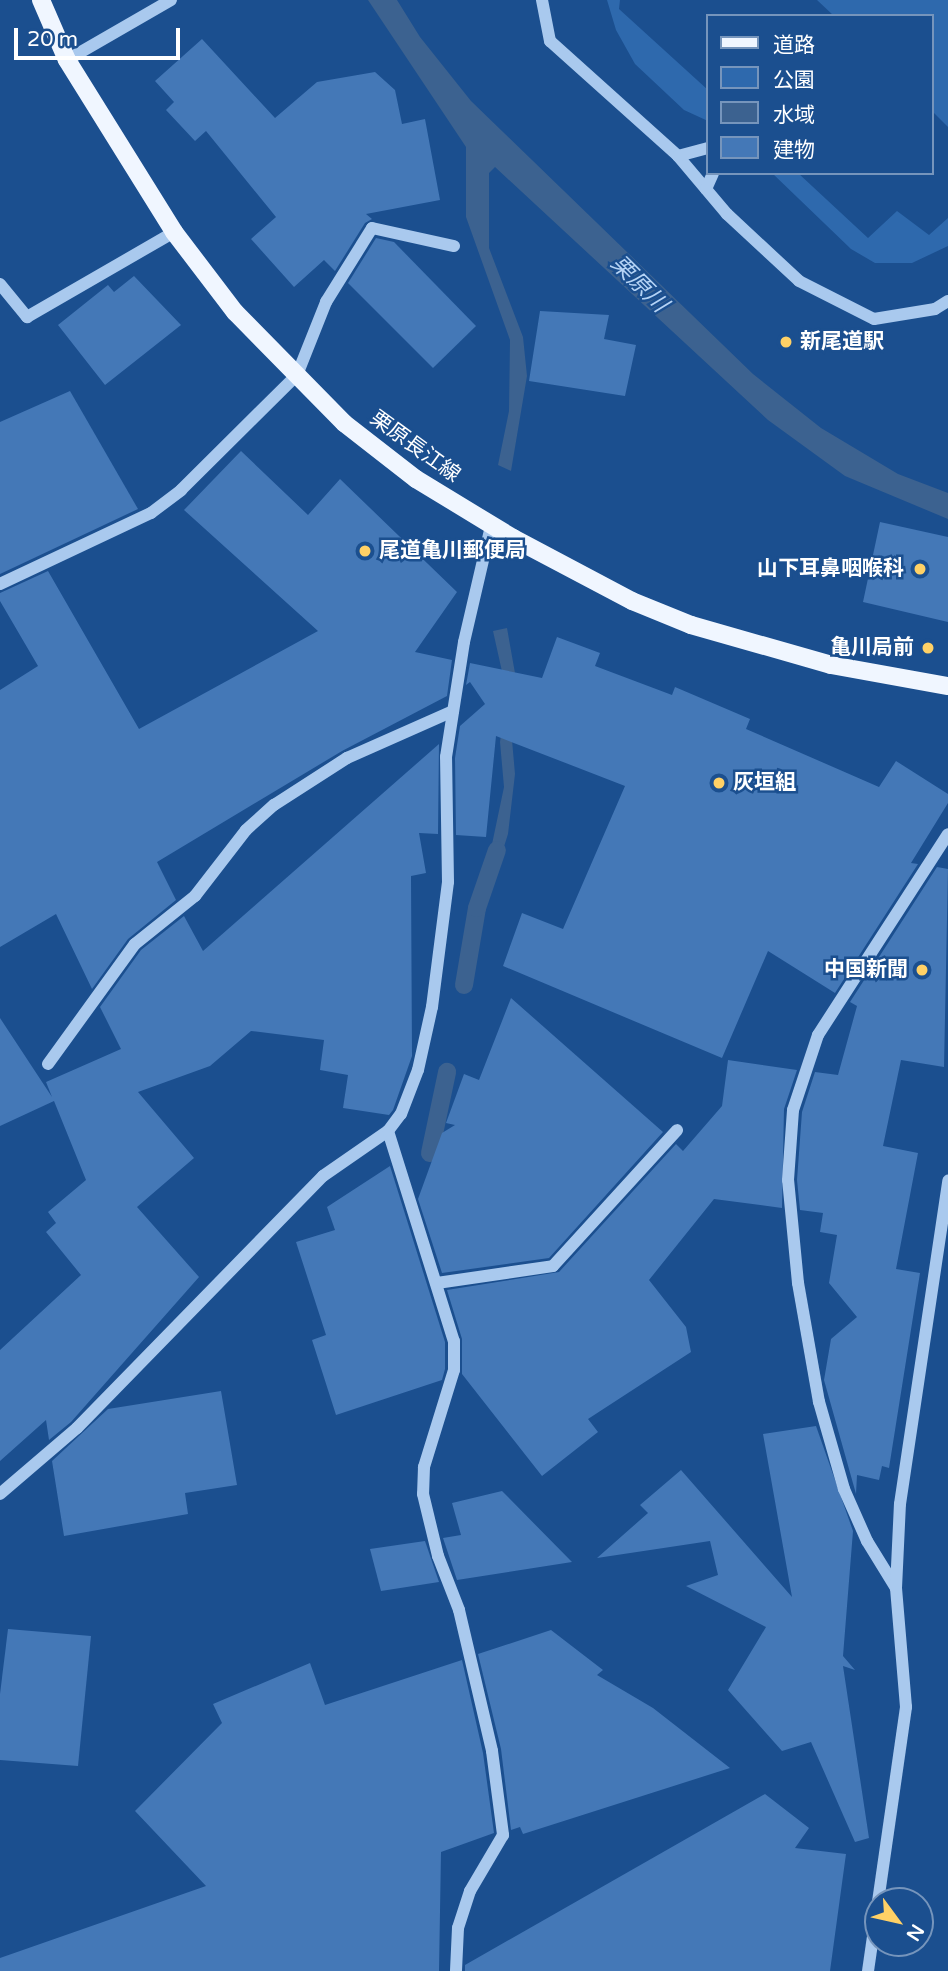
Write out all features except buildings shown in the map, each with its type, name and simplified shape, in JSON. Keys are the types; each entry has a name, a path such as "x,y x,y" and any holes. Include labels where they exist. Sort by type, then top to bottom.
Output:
{"main road":[{"name":"栗原長江線","path":"41,0 67,60 174,232 235,312 344,423 385,455 491,526 632,601 691,625 831,665 948,687"}],"street":[{"path":"67,60 171,0"},
{"path":"542,0 550,41 678,156 706,189 799,281 874,319 935,309 948,301"},
{"path":"678,156 706,149"},
{"path":"706,189 712,175"},
{"path":"0,584 151,513 297,375 326,302 372,229 454,246"},
{"path":"0,284 27,317 174,232"},
{"path":"0,1494 78,1429 323,1176 388,1131 411,1094 432,1007 448,882 446,757 464,642 491,526"},
{"path":"48,1064 135,944 195,896 256,822 347,758 453,711"},
{"path":"896,1588 867,1541 844,1489 819,1402 798,1283 791,1205 793,1110 818,1035 948,834"},
{"path":"437,1283 553,1266 677,1130"},
{"path":"388,1131 454,1341 454,1370 424,1467 423,1494 438,1556 459,1610 492,1751 503,1835 470,1891 458,1928 456,1971"},
{"path":"868,1971 906,1707 896,1588 900,1504 948,1181"}],"green space":[{"path":"607,0 620,0 619,9 706,88 706,120 684,110 635,64 616,30"},
{"path":"817,0 948,0 948,127 934,113 934,14 832,14"},
{"path":"774,175 800,175 868,238 897,211 929,235 948,218 948,246 912,263 875,263 851,249"}],"water":[{"name":"栗原川","path":"368,0 397,0 420,37 471,101 753,374 821,428 898,474 948,493 948,519 845,476 768,420 495,167 489,173 489,248 523,337 527,376 511,471 498,465 509,411 510,340 466,217 466,147"},
{"path":"507,628 518,690 512,740 515,774 508,834 496,872 487,868 504,787 500,742 507,694 493,631"}],"waterway":[{"path":"464,985 477,908 497,850"},
{"path":"430,1153 447,1072"}],"place":[{"name":"新尾道駅","path":"786,342"},
{"name":"尾道亀川郵便局","path":"365,551"},
{"name":"山下耳鼻咽喉科","path":"920,569"},
{"name":"亀川局前","path":"928,648"},
{"name":"灰垣組","path":"719,783"},
{"name":"中国新聞","path":"922,970"}]}
